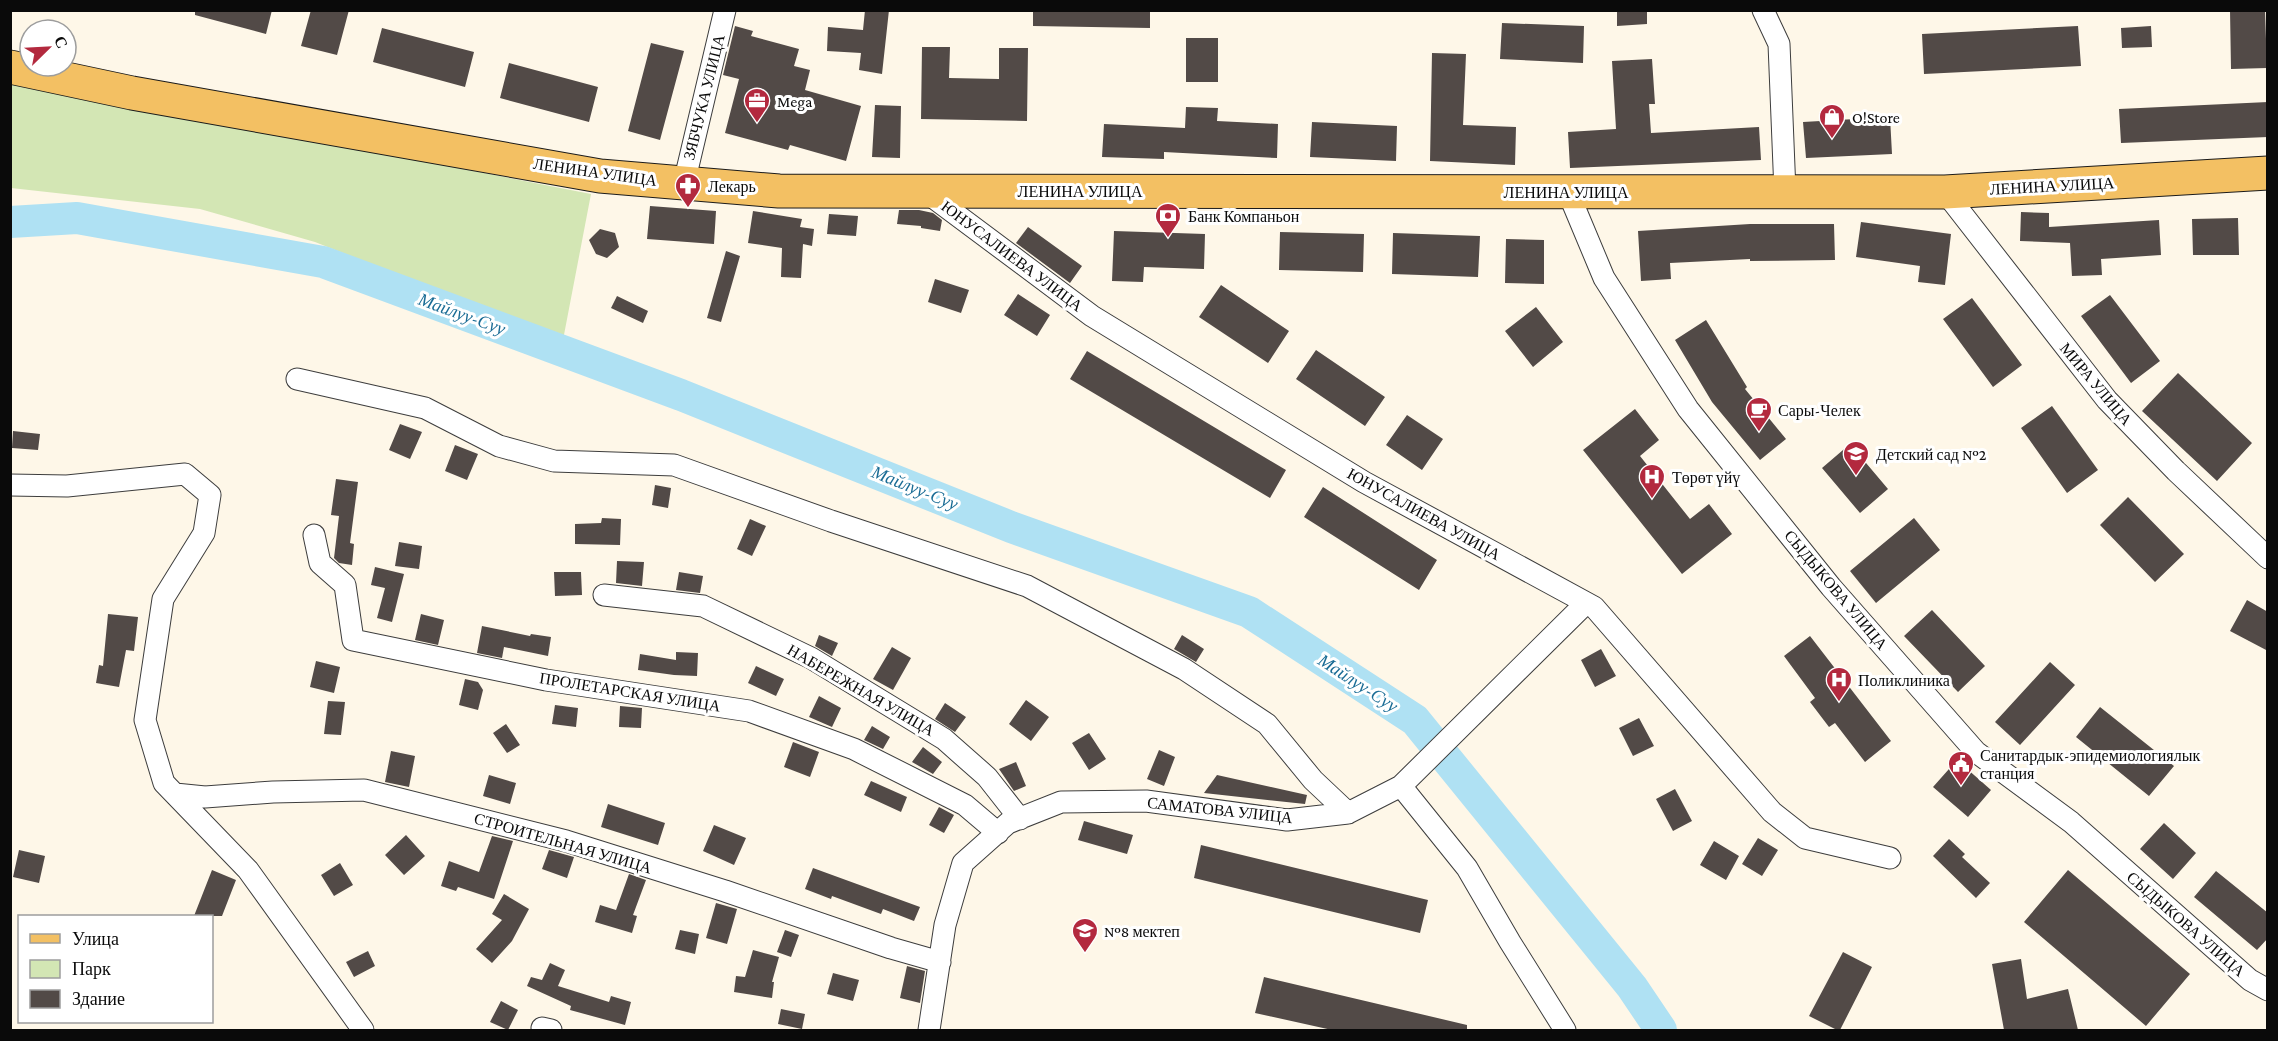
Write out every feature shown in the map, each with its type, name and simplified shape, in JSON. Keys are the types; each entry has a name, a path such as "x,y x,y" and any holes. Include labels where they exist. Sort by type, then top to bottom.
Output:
{"main road":[{"name":"ЛЕНИНА УЛИЦА","path":"10,67 132,93 588,174 779,191 1945,192 2268,173"}],"street":[{"name":"ЗЯБЧУКА УЛИЦА","path":"684,183 725,10"},
{"path":"1763,10 1779,45 1785,192"},
{"name":"ЮНУСАЛИЕВА УЛИЦА","path":"925,191 1092,316 1364,482 1594,607 1773,812 1806,838 1890,858"},
{"name":"СЫДЫКОВА УЛИЦА","path":"1568,192 1604,278 1688,410 1831,587 1976,752 2071,822 2250,980 2268,990"},
{"name":"МИРА УЛИЦА","path":"1945,192 2107,400 2176,471 2268,558"},
{"path":"297,379 425,408 499,446 554,461 674,465 831,521 1027,586 1184,669 1267,724 1313,780 1348,813"},
{"path":"10,485 67,486 185,474 210,495 204,533 163,599 145,720 164,783 248,870 363,1030"},
{"name":"ПРОЛЕТАРСКАЯ УЛИЦА","path":"314,535 320,563 345,585 353,640 546,680 749,711 854,749 965,805 998,833"},
{"name":"НАБЕРЕЖНАЯ УЛИЦА","path":"604,595 703,606 811,658 944,739 987,777 1020,819"},
{"name":"САМАТОВА УЛИЦА","path":"929,1030 945,925 963,863 1008,824 1060,802 1146,801 1287,820 1348,813 1401,786 1586,603"},
{"path":"1401,786 1467,868 1565,1030"},
{"name":"СТРОИТЕЛЬНАЯ УЛИЦА","path":"175,794 205,797 273,792 363,790 566,841 939,962"}],"green space":[{"path":"10,80 591,194 563,340 315,242 200,209 11,188"}],"building":[{"path":"195,10 272,10 266,34 195,15"},
{"path":"311,10 349,10 337,55 301,46"},
{"path":"865,10 889,10 882,74 859,70 861,53 827,51 828,27 863,30"},
{"path":"1033,10 1150,10 1150,28 1033,26"},
{"path":"1617,10 1647,10 1647,24 1617,26"},
{"path":"2230,10 2265,10 2267,68 2231,69"},
{"path":"1502,23 1584,26 1583,63 1500,59"},
{"path":"735,26 753,31 751,36 799,49 794,66 810,70 805,90 861,106 846,161 790,145 788,150 725,133 739,79 723,75"},
{"path":"2078,26 2081,66 1924,74 1922,34"},
{"path":"2151,26 2152,47 2122,48 2121,28"},
{"path":"382,28 474,52 465,87 373,62"},
{"path":"1186,38 1218,38 1218,82 1186,82"},
{"path":"651,43 684,51 660,140 628,131"},
{"path":"922,47 950,47 949,78 999,79 999,48 1028,48 1027,121 921,119"},
{"path":"1432,53 1466,54 1463,125 1516,127 1515,165 1430,161"},
{"path":"1652,59 1655,104 1649,104 1651,133 1759,127 1761,160 1570,168 1568,132 1616,129 1612,61"},
{"path":"509,63 598,87 589,122 500,98"},
{"path":"2268,102 2268,137 2121,143 2119,109"},
{"path":"875,105 901,106 900,158 872,157"},
{"path":"1186,107 1218,108 1217,121 1278,124 1277,158 1164,152 1164,159 1102,157 1104,124 1185,128"},
{"path":"1890,117 1892,154 1806,158 1803,122"},
{"path":"1312,122 1397,126 1396,161 1310,157"},
{"path":"650,206 716,211 714,244 647,239"},
{"path":"899,210 933,213 942,220 940,231 921,228 921,226 897,224"},
{"path":"753,211 802,219 800,227 814,229 812,246 803,244 801,278 781,277 782,248 748,243"},
{"path":"2021,212 2049,213 2049,227 2159,220 2161,255 2101,259 2102,275 2072,276 2070,243 2020,241"},
{"path":"829,214 858,216 856,236 827,234"},
{"path":"2238,218 2239,255 2193,255 2192,219"},
{"path":"1861,222 1951,234 1945,285 1918,282 1920,266 1856,257"},
{"path":"1750,224 1834,224 1835,260 1750,261 1750,259 1670,263 1671,279 1641,281 1638,231"},
{"path":"1028,227 1082,266 1070,283 1016,243"},
{"path":"600,229 615,233 619,247 607,258 596,254 589,240"},
{"path":"1114,231 1205,234 1204,269 1144,267 1143,282 1112,281"},
{"path":"1280,232 1364,234 1363,272 1279,270"},
{"path":"1393,233 1480,236 1478,277 1392,274"},
{"path":"1506,239 1544,240 1544,284 1505,283"},
{"path":"726,251 740,256 721,322 707,318"},
{"path":"935,279 969,290 961,313 928,302"},
{"path":"1221,285 1289,331 1268,363 1199,317"},
{"path":"1018,294 1050,315 1037,336 1004,315"},
{"path":"2110,295 2160,361 2131,383 2081,316"},
{"path":"617,296 648,311 643,323 611,308"},
{"path":"1972,298 2022,365 1993,387 1943,319"},
{"path":"1536,307 1563,342 1533,367 1505,331"},
{"path":"1706,320 1747,387 1745,389 1786,439 1760,460 1712,402 1675,340"},
{"path":"1316,350 1385,397 1365,426 1296,379"},
{"path":"1087,351 1286,470 1270,498 1070,379"},
{"path":"2178,373 2252,443 2217,481 2142,411"},
{"path":"2052,406 2098,470 2067,493 2021,428"},
{"path":"1635,409 1659,440 1640,456 1690,519 1709,504 1732,534 1682,574 1583,450"},
{"path":"1407,415 1443,439 1422,470 1386,445"},
{"path":"400,424 422,432 410,459 389,450"},
{"path":"13,431 40,434 38,450 12,448"},
{"path":"1850,444 1888,489 1860,513 1822,468"},
{"path":"455,445 478,454 467,480 445,471"},
{"path":"336,479 358,482 350,543 354,544 352,565 339,563 334,558 339,516 331,515"},
{"path":"655,485 671,488 668,508 652,505"},
{"path":"1323,487 1437,560 1419,590 1304,517"},
{"path":"2128,497 2184,554 2155,582 2100,525"},
{"path":"602,518 621,519 620,545 575,544 575,524 601,523"},
{"path":"1914,518 1940,550 1876,603 1850,571"},
{"path":"750,519 766,526 752,556 737,549"},
{"path":"399,542 422,546 419,569 395,566"},
{"path":"617,561 644,562 642,586 616,583"},
{"path":"375,567 404,574 392,622 377,618 385,588 371,585"},
{"path":"554,572 581,572 582,595 555,596"},
{"path":"679,572 703,576 700,593 676,590"},
{"path":"2247,600 2268,612 2268,651 2230,631"},
{"path":"1932,610 1985,666 1958,692 1904,636"},
{"path":"108,614 138,617 134,651 126,650 119,687 96,683 99,665 103,666"},
{"path":"421,614 444,620 438,645 415,640"},
{"path":"482,626 530,636 531,634 551,637 548,656 504,647 502,658 477,653"},
{"path":"819,635 838,643 832,656 815,646"},
{"path":"1182,635 1204,649 1196,662 1174,649"},
{"path":"1810,636 1891,741 1865,762 1835,723 1829,727 1810,702 1815,698 1784,656"},
{"path":"892,647 911,658 893,690 873,679"},
{"path":"1601,649 1616,676 1595,687 1581,660"},
{"path":"676,652 698,653 697,676 638,670 640,654 676,660"},
{"path":"316,661 340,667 334,693 310,687"},
{"path":"2050,662 2075,685 2020,745 1995,722"},
{"path":"756,666 784,679 776,696 748,683"},
{"path":"465,679 478,682 483,690 478,710 459,705"},
{"path":"819,696 841,708 832,727 809,717"},
{"path":"1026,700 1049,717 1031,741 1009,724"},
{"path":"328,701 345,702 341,735 324,734"},
{"path":"945,703 966,717 955,732 935,719"},
{"path":"555,705 578,708 576,727 552,724"},
{"path":"620,706 642,708 641,728 619,727"},
{"path":"2100,707 2174,766 2149,796 2076,737"},
{"path":"1639,718 1654,746 1633,756 1619,728"},
{"path":"506,724 520,745 507,753 493,733"},
{"path":"872,726 890,737 883,749 864,740"},
{"path":"1089,733 1106,759 1089,770 1072,743"},
{"path":"793,742 819,752 810,777 784,767"},
{"path":"923,747 942,762 933,774 912,762"},
{"path":"1159,750 1175,757 1164,786 1147,779"},
{"path":"391,751 415,756 409,787 385,782"},
{"path":"1957,760 1991,790 1968,817 1933,787"},
{"path":"1016,762 1026,786 1014,791 999,769"},
{"path":"489,775 516,783 510,804 483,796"},
{"path":"1217,775 1307,795 1305,804 1204,793"},
{"path":"871,781 907,797 901,812 864,795"},
{"path":"1675,789 1692,821 1673,831 1656,799"},
{"path":"608,804 665,823 658,845 601,827"},
{"path":"939,807 954,815 944,833 929,825"},
{"path":"1084,821 1133,835 1127,854 1078,840"},
{"path":"2164,823 2196,853 2173,879 2140,849"},
{"path":"714,825 746,838 734,865 703,851"},
{"path":"406,835 425,856 404,875 385,855"},
{"path":"492,836 513,841 494,899 458,887 456,891 441,886 449,861 479,872"},
{"path":"1758,838 1778,850 1762,876 1742,864"},
{"path":"1949,839 1965,854 1962,857 1990,883 1976,898 1933,856"},
{"path":"1714,841 1739,856 1726,880 1700,865"},
{"path":"1201,845 1428,900 1420,933 1194,878"},
{"path":"19,850 45,856 39,883 13,877"},
{"path":"549,850 574,857 567,878 542,869"},
{"path":"340,863 353,885 334,896 321,875"},
{"path":"813,868 920,907 914,921 883,909 881,914 805,889"},
{"path":"212,870 236,880 222,916 194,915"},
{"path":"2068,870 2190,974 2146,1026 2024,922"},
{"path":"2216,871 2268,913 2268,938 2257,950 2194,897"},
{"path":"629,874 646,880 633,915 637,916 632,933 595,922 600,905 616,910"},
{"path":"504,894 529,909 512,941 492,963 476,949 502,920 492,914"},
{"path":"716,903 737,909 727,944 706,938"},
{"path":"680,930 699,934 695,954 675,949"},
{"path":"785,930 799,935 791,957 777,952"},
{"path":"753,950 779,957 772,982 774,982 772,998 734,992 736,976 745,977"},
{"path":"368,951 375,966 354,977 346,962"},
{"path":"1843,952 1872,967 1840,1030 1837,1030 1809,1016"},
{"path":"2021,959 2027,999 2068,989 2078,1030 2004,1030 1992,964"},
{"path":"550,963 565,970 558,986 609,1002 611,996 631,1002 625,1025 570,1010 571,1006 527,986 531,977 542,980"},
{"path":"907,966 925,971 920,1003 900,998"},
{"path":"833,973 859,980 853,1001 827,994"},
{"path":"1264,977 1467,1025 1467,1030 1332,1030 1255,1013"},
{"path":"501,1001 518,1010 508,1030 490,1022"},
{"path":"781,1009 805,1014 802,1029 778,1024"}],"waterway":[{"name":"Майлуу-Суу","path":"10,222 77,218 323,262 681,395 1011,527 1249,612 1415,720 1632,987 1661,1030"}],"place":[{"name":"Mega","path":"757,124"},
{"name":"O!Store","path":"1832,140"},
{"name":"Лекарь","path":"688,209"},
{"name":"Банк Компаньон","path":"1168,239"},
{"name":"Сары-Челек","path":"1759,433"},
{"name":"Детский сад №2","path":"1856,477"},
{"name":"Төрөт үйү","path":"1652,500"},
{"name":"Поликлиника","path":"1839,703"},
{"name":"Санитардык-эпидемиологиялык станция","path":"1961,787"},
{"name":"№8 мектеп","path":"1085,954"}]}
